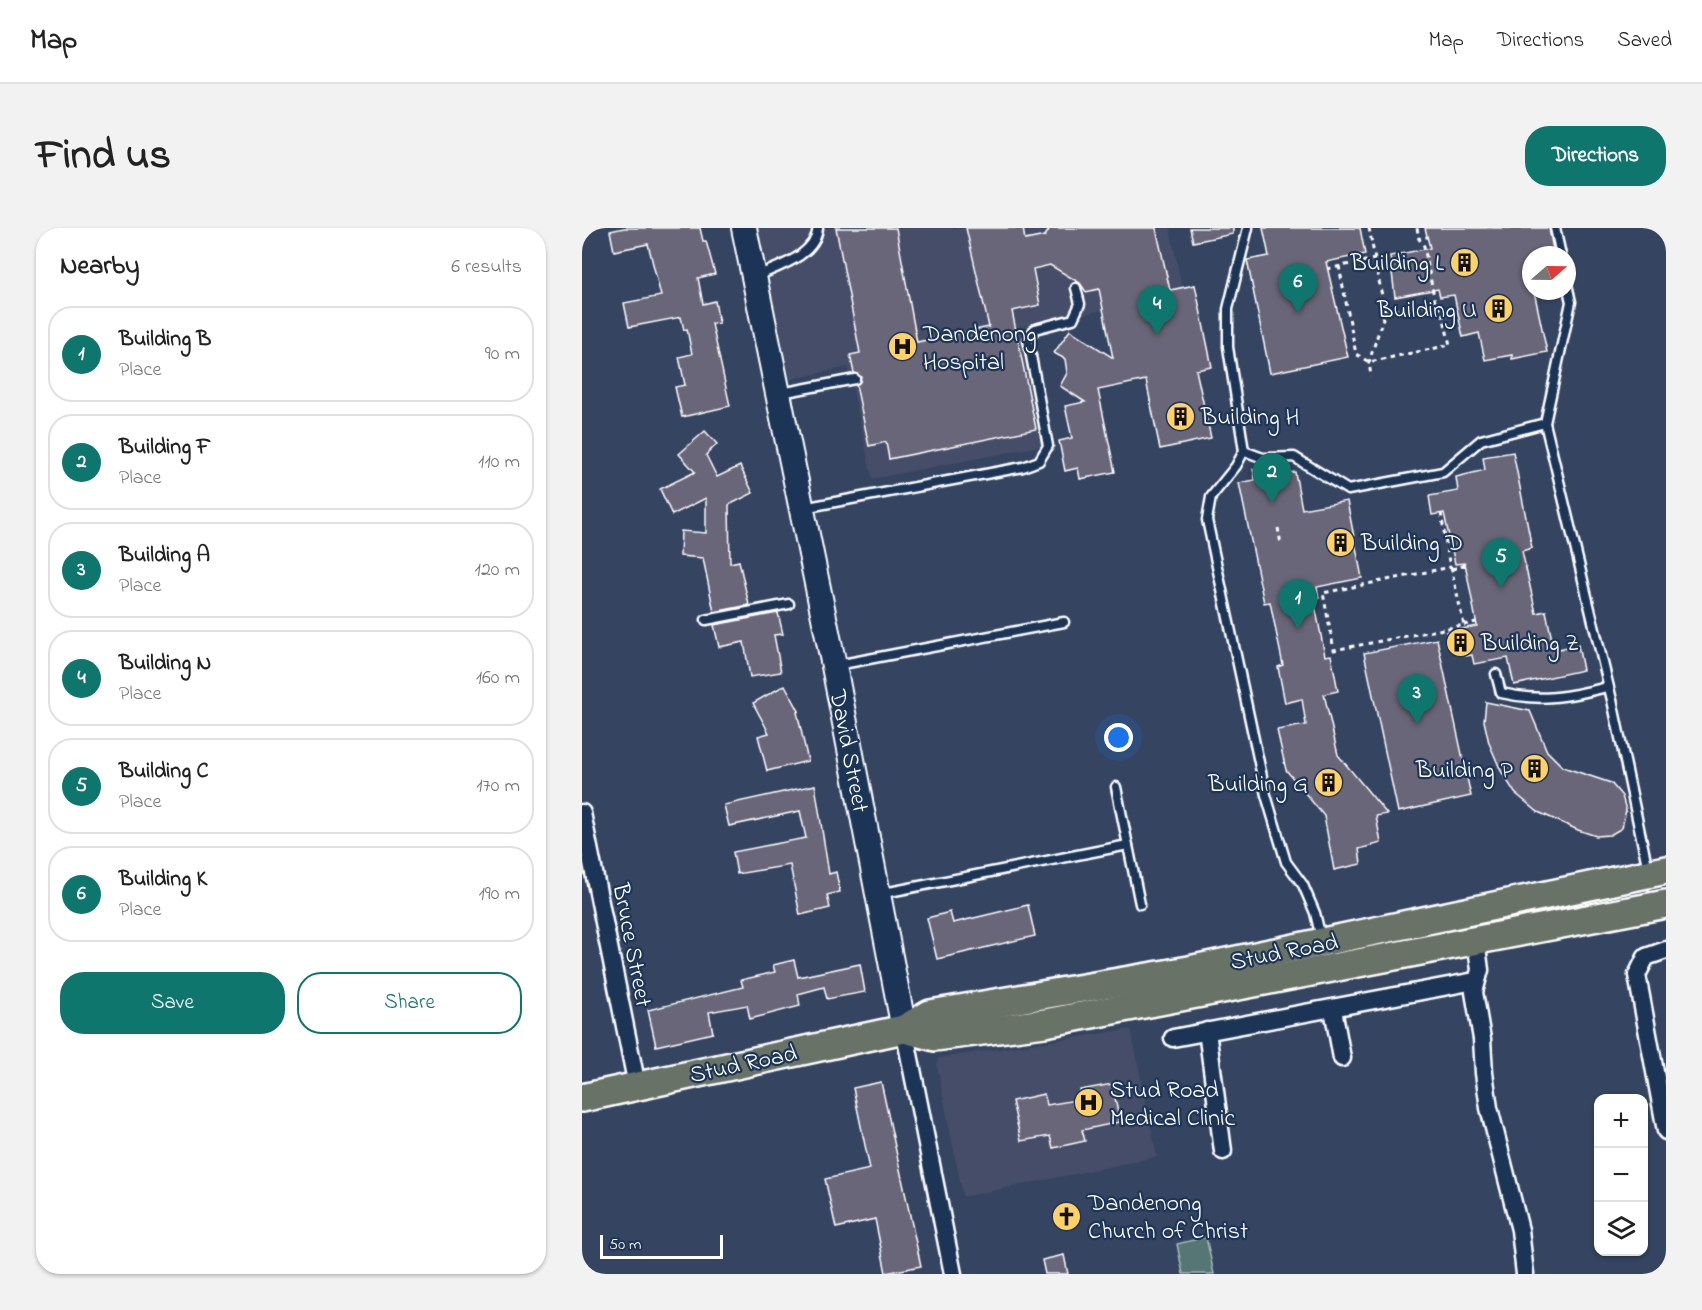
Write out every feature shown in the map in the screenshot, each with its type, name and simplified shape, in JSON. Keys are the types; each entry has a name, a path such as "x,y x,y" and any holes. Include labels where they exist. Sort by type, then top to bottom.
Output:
{"highway":[{"name":"Stud Road","path":"582,1098 904,1029 930,1014 1189,970 1325,952 1658,872"},
{"name":"Stud Road","path":"904,1029 935,1037 1045,1023 1666,904"}],"main road":[{"name":"David Street","path":"744,228 834,666 904,1029"}],"street":[{"name":"Bruce Street","path":"582,813 637,1086"},
{"path":"1465,942 1480,970 1475,981 1474,992 1489,1108 1518,1220 1525,1274"},
{"path":"1666,951 1646,957 1637,975 1666,1131"},
{"path":"1173,1038 1475,981"},
{"path":"1333,1008 1342,1058"},
{"name":"David Street","path":"904,1029 953,1274"},
{"path":"1207,1031 1223,1151"}],"lane":[{"path":"754,278 789,262 811,247 818,228"},
{"path":"1248,228 1228,309 1228,347 1245,451 1236,466 1210,497 1207,520 1276,833 1286,862 1303,885 1315,914 1325,952 1436,938 1465,942"},
{"path":"1555,228 1559,246"},
{"path":"801,508 1023,467 1039,461 1048,446 1028,340 1035,329 1073,319 1080,304 1076,288"},
{"path":"1571,300 1545,423 1607,687 1658,872"},
{"path":"778,394 855,379"},
{"path":"1245,451 1263,458 1294,457 1348,490 1443,472 1481,440 1545,423"},
{"path":"706,620 789,604"},
{"path":"834,666 1064,622"},
{"path":"1496,674 1501,693 1529,700 1579,694 1607,687"},
{"path":"1116,787 1140,904"},
{"path":"879,894 1128,845"}],"path":[{"path":"1369,228 1385,312 1369,362 1371,377"},
{"path":"1339,267 1356,354 1369,362 1450,345 1443,315 1435,302 1424,246 1419,239 1417,228"},
{"path":"1419,239 1427,237"},
{"path":"1328,269 1375,259"},
{"path":"1377,273 1392,269"},
{"path":"1385,312 1435,302"},
{"path":"1443,315 1458,312"},
{"path":"1441,513 1464,625"},
{"path":"1278,528 1281,544"},
{"path":"1466,566 1323,593 1334,650 1476,622"}],"shaded area":[{"name":"Dandenong Hospital","path":"757,228 1170,228 1183,293 1020,328 1041,446 872,479 848,367 788,380"},
{"path":"1131,1029 1157,1157 963,1197 937,1066 938,1058"}],"green space":[{"path":"1206,1237 1214,1274 1183,1274 1177,1244"}],"building":[{"path":"624,228 700,228 715,274 698,278 703,304 715,301 719,323 712,324 730,406 682,417 675,387 685,385 679,357 692,354 687,329 684,330 681,317 629,327 624,303 661,296 648,244 614,251 610,231"},
{"path":"836,228 896,228 917,342 989,327 966,228 1023,228 1025,240 1045,236 1050,228 1156,228 1170,290 1195,285 1212,367 1196,370 1211,438 1160,449 1146,380 1098,390 1115,472 1080,479 1078,468 1065,471 1059,441 1072,438 1065,406 1085,402 1060,386 1067,373 1065,359 1054,353 1070,330 1113,358 1099,289 1086,292 1080,283 1050,265 1033,269 1040,305 1012,311 1036,429 889,459 886,442 869,446 856,385 861,377 854,373 850,355 860,353"},
{"path":"1190,228 1233,228 1233,234 1193,242"},
{"path":"1263,228 1360,228 1365,254 1326,262 1348,357 1270,373 1247,260 1269,256"},
{"path":"1425,228 1549,228 1552,246 1522,246 1522,300 1536,300 1547,352 1512,359 1512,355 1485,360 1479,333 1463,337 1454,295 1440,297 1438,289 1395,297 1390,256 1430,248"},
{"path":"705,431 717,444 706,455 717,477 740,466 753,493 729,505 730,563 739,561 749,605 714,612 703,558 680,556 681,531 706,533 706,498 672,515 660,489 695,472 679,454"},
{"path":"1513,452 1532,548 1522,551 1536,613 1546,611 1554,650 1578,645 1583,670 1514,685 1508,658 1474,664 1472,655 1466,656 1446,632 1477,626 1465,563 1455,564 1444,513 1432,515 1429,496 1458,491 1456,477 1485,470 1483,457"},
{"path":"1280,465 1281,474 1295,472 1302,509 1347,501 1362,578 1317,587 1319,598 1314,600 1325,656 1331,655 1338,691 1324,694 1338,755 1387,814 1376,816 1381,843 1359,849 1361,864 1334,870 1324,816 1286,770 1277,730 1306,725 1302,699 1285,703 1278,667 1283,665 1270,602 1264,603 1239,483 1255,480 1253,469"},
{"path":"778,613 783,634 774,635 781,672 750,677 744,642 719,647 714,625"},
{"path":"1437,639 1471,796 1398,812 1364,653"},
{"path":"785,685 799,711 797,712 808,761 767,771 758,736 769,733 753,703"},
{"name":"Building P","path":"1486,702 1530,711 1547,751 1563,767 1611,783 1622,796 1626,810 1622,828 1610,835 1596,836 1538,812 1515,793 1501,771 1489,743 1484,721"},
{"path":"815,785 829,874 836,872 840,892 827,895 830,908 800,915 790,865 737,874 733,852 806,838 800,811 729,826 724,805"},
{"path":"1028,905 1035,936 937,959 927,918 950,912 953,923"},
{"path":"794,960 798,977 860,964 865,992 827,999 824,987 798,994 800,1006 750,1019 747,1005 709,1012 713,1033 656,1046 648,1010 743,987 741,980 775,972 773,965"},
{"path":"881,1082 921,1266 886,1273 875,1219 836,1228 825,1179 870,1169 853,1088"},
{"path":"1112,1084 1120,1122 1082,1130 1085,1141 1053,1148 1050,1136 1021,1141 1012,1101 1044,1094 1047,1105 1082,1099 1080,1090"},
{"path":"1064,1255 1068,1274 1045,1274 1042,1260"}],"place":[{"name":"Building L","path":"1465,262"},
{"name":"Building U","path":"1498,309"},
{"name":"Building K","path":"1298,313"},
{"name":"Building N","path":"1157,335"},
{"name":"Dandenong Hospital","path":"902,347"},
{"name":"Building H","path":"1180,416"},
{"name":"Building F","path":"1272,503"},
{"name":"Building D","path":"1340,542"},
{"name":"Building C","path":"1501,588"},
{"name":"Building B","path":"1298,629"},
{"name":"Building Z","path":"1460,642"},
{"name":"Building A","path":"1417,724"},
{"name":"Building P","path":"1534,769"},
{"name":"Building G","path":"1329,783"},
{"name":"Stud Road Medical Clinic","path":"1089,1103"},
{"name":"Dandenong Church of Christ","path":"1067,1216"}]}
